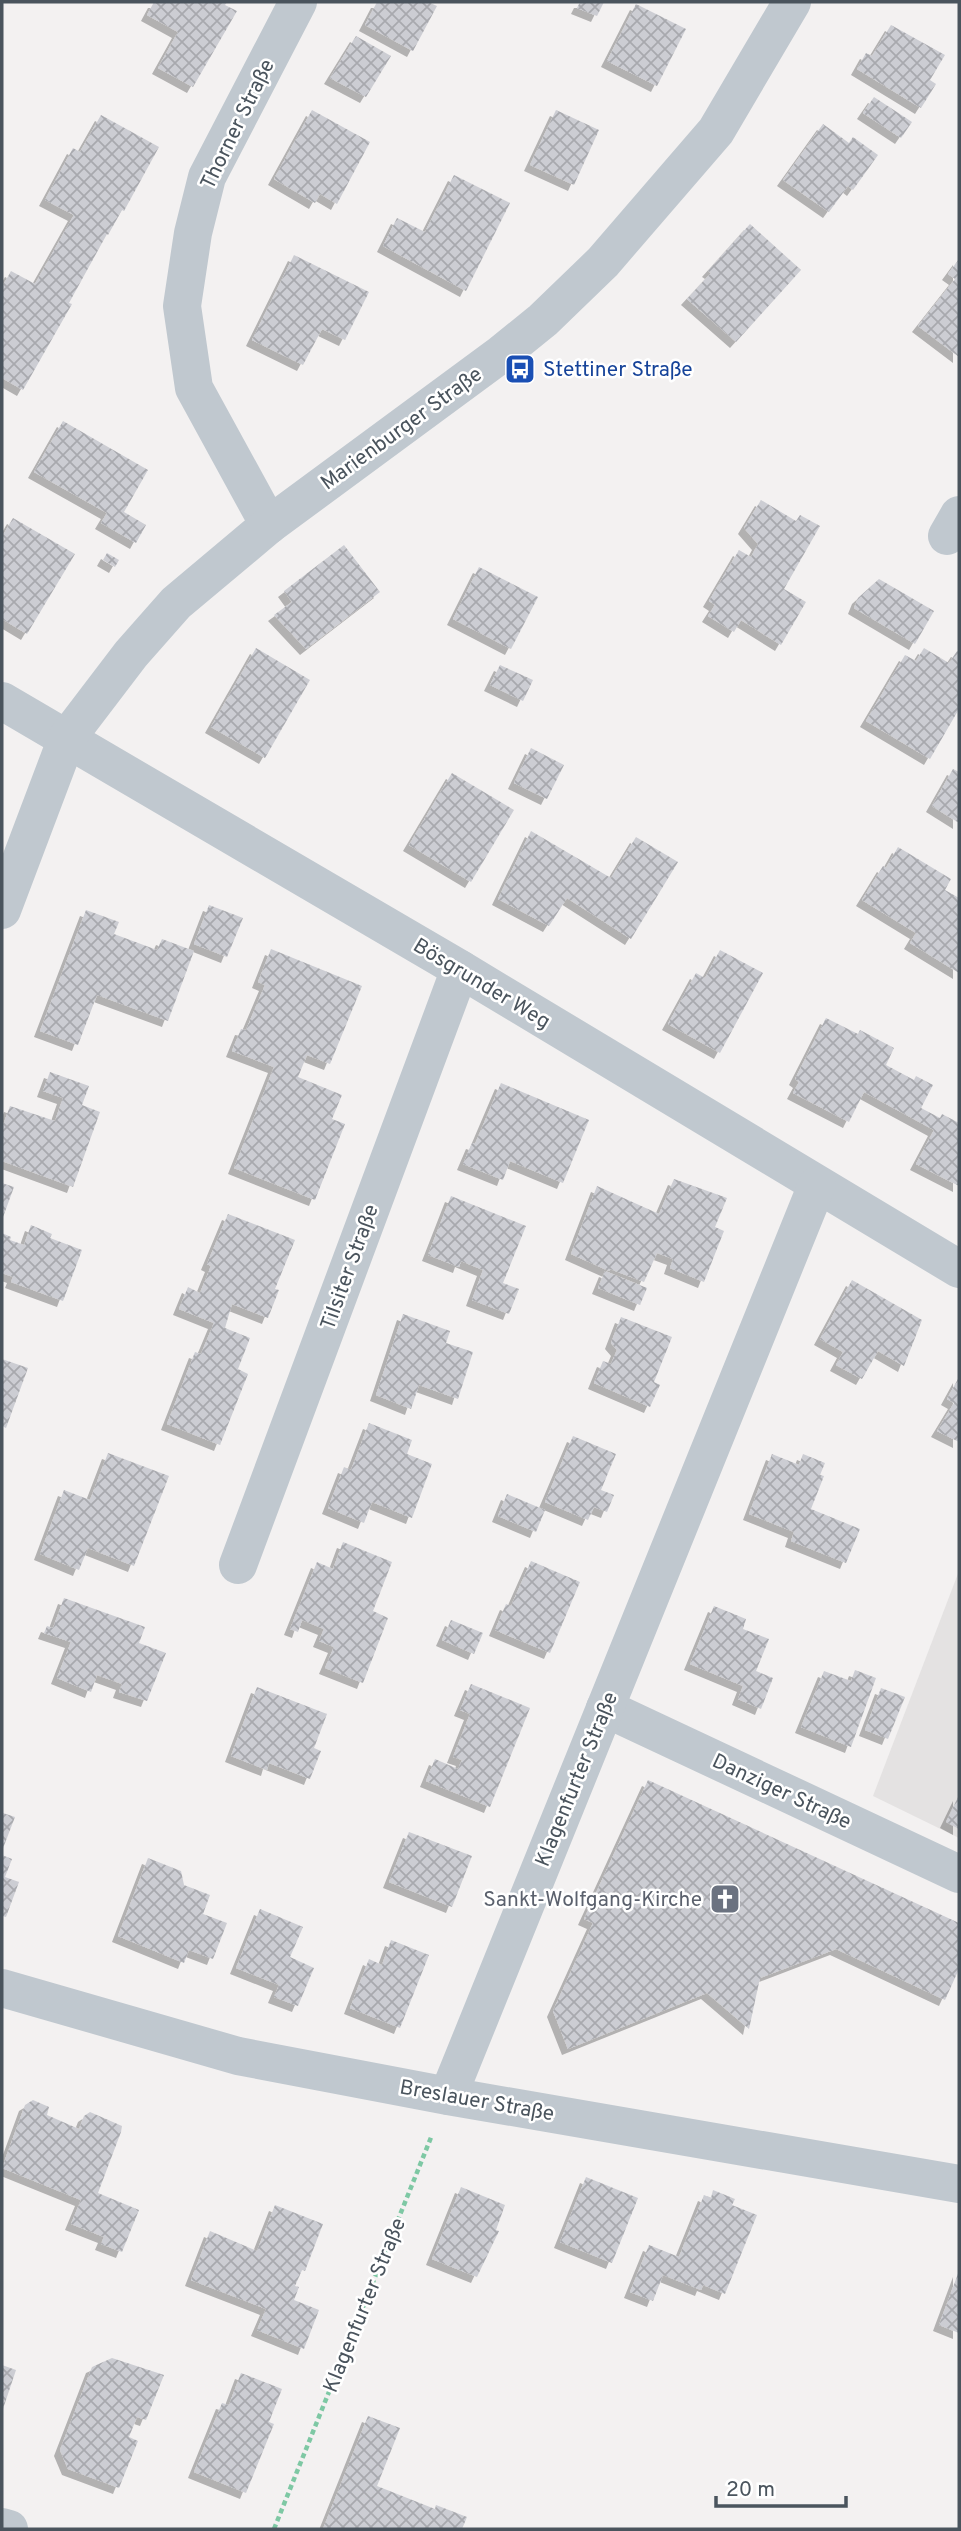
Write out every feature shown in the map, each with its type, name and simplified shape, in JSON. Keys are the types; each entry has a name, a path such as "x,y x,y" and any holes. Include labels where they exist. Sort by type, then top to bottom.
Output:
{"street":[{"name":"Thorner Straße","path":"269,525 194,388 183,306 193,233 206,177 298,2"},
{"name":"Marienburger Straße","path":"67,737 131,654 176,603 269,525 501,354 543,320 603,262 716,131 792,2"},
{"name":"Bösgrunder Weg","path":"2,701 460,970 959,1269"},
{"path":"2,911 67,737"},
{"name":"Tilsiter Straße","path":"238,1565 460,970"},
{"name":"Klagenfurter Straße","path":"448,2095 817,1185"},
{"name":"Danziger Straße","path":"605,1708 959,1874"},
{"name":"Breslauer Straße","path":"2,1988 238,2056 959,2184"},
{"path":"2,2527 9,2529"}],"path":[{"name":"Klagenfurter Straße","path":"274,2529 448,2095"}],"shaded area":[{"path":"959,1571 959,1838 873,1796"}],"building":[{"path":"154,2 227,2 225,5 237,11 193,87 158,68 178,32 147,15"},
{"path":"377,2 428,2 437,6 413,51 365,25"},
{"path":"580,2 604,2 597,16 577,8"},
{"path":"636,4 686,29 657,86 607,61"},
{"path":"891,25 945,55 930,80 936,84 921,108 857,69 866,53 872,56"},
{"path":"356,36 391,56 366,97 330,78"},
{"path":"874,97 912,122 901,138 863,113"},
{"path":"312,110 370,142 337,204 320,194 315,203 274,179"},
{"path":"556,110 599,130 574,185 530,165"},
{"path":"101,115 159,147 124,211 122,210 107,234 69,303 72,304 23,390 2,378 2,287 11,271 35,284 74,215 45,200 73,148 80,152"},
{"path":"823,124 849,143 853,137 878,155 853,190 848,186 829,212 783,180"},
{"path":"454,175 510,203 466,291 383,246 397,218 425,232"},
{"path":"750,224 801,270 736,342 687,299"},
{"path":"294,255 369,292 345,340 322,329 303,365 252,340"},
{"path":"959,259 959,357 918,326 955,279 948,274"},
{"path":"63,421 148,470 124,512 146,525 136,543 101,523 107,513 34,472"},
{"path":"761,500 796,521 800,515 820,526 784,589 806,602 781,645 741,620 734,632 708,616 715,605 709,601 739,550 751,557 758,544 744,528"},
{"path":"13,518 75,554 27,634 2,619 2,537"},
{"path":"344,545 380,592 306,649 274,615 292,602 284,591"},
{"path":"107,553 119,560 115,567 103,560"},
{"path":"479,567 538,597 511,649 453,619"},
{"path":"879,579 934,611 915,644 854,608 858,598"},
{"path":"256,648 310,680 265,758 211,727"},
{"path":"924,648 949,663 957,651 959,652 959,709 930,759 866,721 905,655 916,661"},
{"path":"500,665 533,680 523,701 490,685"},
{"path":"531,748 564,765 547,799 514,783"},
{"path":"953,769 959,772 959,823 932,806"},
{"path":"452,773 514,810 471,882 409,845"},
{"path":"531,831 611,878 636,837 678,862 631,939 567,898 549,926 498,899"},
{"path":"898,847 951,879 945,890 959,898 959,973 910,943 916,933 862,900"},
{"path":"209,905 243,918 227,957 194,944"},
{"path":"86,910 119,922 114,934 157,950 162,939 194,951 168,1021 97,995 78,1045 40,1031"},
{"path":"271,949 362,986 330,1064 307,1055 298,1077 342,1095 332,1119 345,1124 315,1200 234,1168 274,1067 232,1051 241,1029 246,1030 265,985 258,982"},
{"path":"720,950 763,973 720,1053 668,1024 696,973 705,978"},
{"path":"826,1018 858,1034 860,1030 894,1048 886,1065 914,1080 916,1076 933,1085 921,1108 940,1118 942,1114 959,1123 959,1186 916,1164 934,1130 864,1092 849,1122 793,1093 799,1082 795,1079"},
{"path":"50,1072 89,1086 82,1105 100,1112 73,1187 2,1161 2,1128 10,1106 55,1121 63,1098 43,1091"},
{"path":"501,1083 589,1120 563,1183 510,1161 503,1180 463,1164 472,1143 475,1144"},
{"path":"674,1179 727,1198 715,1227 724,1231 704,1282 670,1268 673,1259 657,1253 644,1282 610,1269 609,1271 571,1254 597,1186 659,1214"},
{"path":"2,1183 14,1187 2,1220"},
{"path":"451,1196 526,1226 503,1283 519,1289 509,1314 472,1300 483,1270 461,1261 459,1267 428,1255"},
{"path":"228,1214 295,1240 275,1289 279,1290 268,1318 232,1304 225,1328 250,1338 238,1369 248,1374 220,1445 167,1424 195,1352 201,1354 214,1323 179,1309 188,1287 200,1293 211,1266 207,1264"},
{"path":"31,1225 52,1234 50,1238 82,1250 63,1301 11,1282 13,1277 2,1273 2,1233 11,1237 10,1240 24,1245"},
{"path":"605,1271 647,1288 640,1305 598,1288"},
{"path":"852,1280 922,1320 904,1366 878,1351 862,1379 836,1365 843,1352 820,1339"},
{"path":"403,1314 450,1331 446,1343 473,1352 458,1399 419,1385 411,1409 376,1395"},
{"path":"621,1317 672,1337 654,1382 660,1385 650,1407 594,1383 603,1361 611,1364 617,1350 611,1343"},
{"path":"2,1359 28,1368 6,1428 2,1426"},
{"path":"959,1377 959,1442 937,1431 954,1403 947,1399"},
{"path":"369,1423 412,1440 407,1454 432,1464 412,1518 372,1502 364,1523 328,1508 344,1467 351,1470"},
{"path":"573,1436 616,1454 601,1490 614,1495 607,1512 594,1507 588,1520 545,1502"},
{"path":"108,1453 169,1476 134,1566 88,1548 79,1570 40,1554 64,1490 90,1500"},
{"path":"772,1454 799,1465 803,1454 825,1463 820,1475 824,1476 811,1509 860,1529 846,1563 791,1541 794,1532 749,1514"},
{"path":"507,1494 545,1510 536,1532 498,1516"},
{"path":"343,1542 392,1562 373,1611 388,1618 363,1683 325,1668 334,1647 319,1641 324,1629 302,1620 298,1632 290,1629 317,1562 333,1569"},
{"path":"531,1561 580,1582 550,1653 495,1630 506,1604 511,1606"},
{"path":"64,1598 145,1627 139,1643 166,1653 147,1701 119,1692 122,1684 97,1675 91,1692 57,1678 71,1642 44,1633 47,1626 53,1628"},
{"path":"714,1606 746,1619 743,1629 769,1639 756,1671 773,1678 761,1709 738,1699 743,1686 690,1664"},
{"path":"451,1620 483,1633 474,1654 442,1640"},
{"path":"855,1670 876,1678 851,1747 801,1727 824,1671 851,1681"},
{"path":"471,1684 530,1708 490,1807 426,1781 435,1759 458,1769 462,1760 453,1757 470,1714 460,1710"},
{"path":"257,1687 327,1714 314,1748 321,1751 310,1779 269,1763 267,1770 231,1756"},
{"path":"881,1688 905,1697 888,1739 865,1730"},
{"name":"Sankt-Wolfgang-Kirche","path":"648,1780 959,1923 959,1969 945,2000 836,1949 760,1978 749,2029 707,1993 568,2049 553,2011 593,1923 584,1919"},
{"path":"959,1795 959,1829 946,1822"},
{"path":"3,1813 15,1817 2,1851 2,1817"},
{"path":"409,1832 472,1856 452,1907 389,1882"},
{"path":"2,1855 12,1859 5,1877 19,1882 6,1917 2,1916"},
{"path":"148,1858 181,1871 184,1885 210,1895 203,1914 227,1923 213,1959 189,1950 184,1963 118,1936"},
{"path":"260,1909 303,1927 290,1957 314,1968 298,2006 274,1997 279,1985 236,1968"},
{"path":"391,1940 429,1955 400,2028 350,2008 369,1959 382,1965"},
{"path":"33,2100 49,2107 47,2115 79,2129 84,2116 90,2112 122,2126 98,2193 139,2210 122,2252 101,2244 104,2237 71,2224 81,2200 2,2168 25,2105"},
{"path":"586,2177 638,2198 612,2263 560,2242"},
{"path":"461,2187 505,2205 496,2230 499,2231 477,2277 432,2259"},
{"path":"713,2190 735,2199 732,2205 757,2215 725,2294 703,2285 701,2290 663,2275 653,2301 630,2292 649,2245 679,2257 704,2195 711,2198"},
{"path":"275,2205 323,2224 305,2271 302,2270 295,2286 299,2287 294,2300 319,2310 304,2349 257,2330 266,2309 191,2280 210,2231 257,2251"},
{"path":"959,2271 959,2333 939,2325"},
{"path":"112,2358 164,2375 146,2420 137,2417 129,2437 138,2441 119,2488 68,2469 60,2450 92,2367"},
{"path":"2,2365 16,2370 2,2412"},
{"path":"241,2373 282,2389 269,2422 274,2424 246,2493 194,2472 222,2403 229,2405"},
{"path":"368,2416 400,2428 377,2486 435,2509 436,2505 467,2517 462,2529 323,2529"}],"place":[{"name":"Stettiner Straße","path":"520,369"},
{"name":"Sankt-Wolfgang-Kirche","path":"725,1899"}]}
